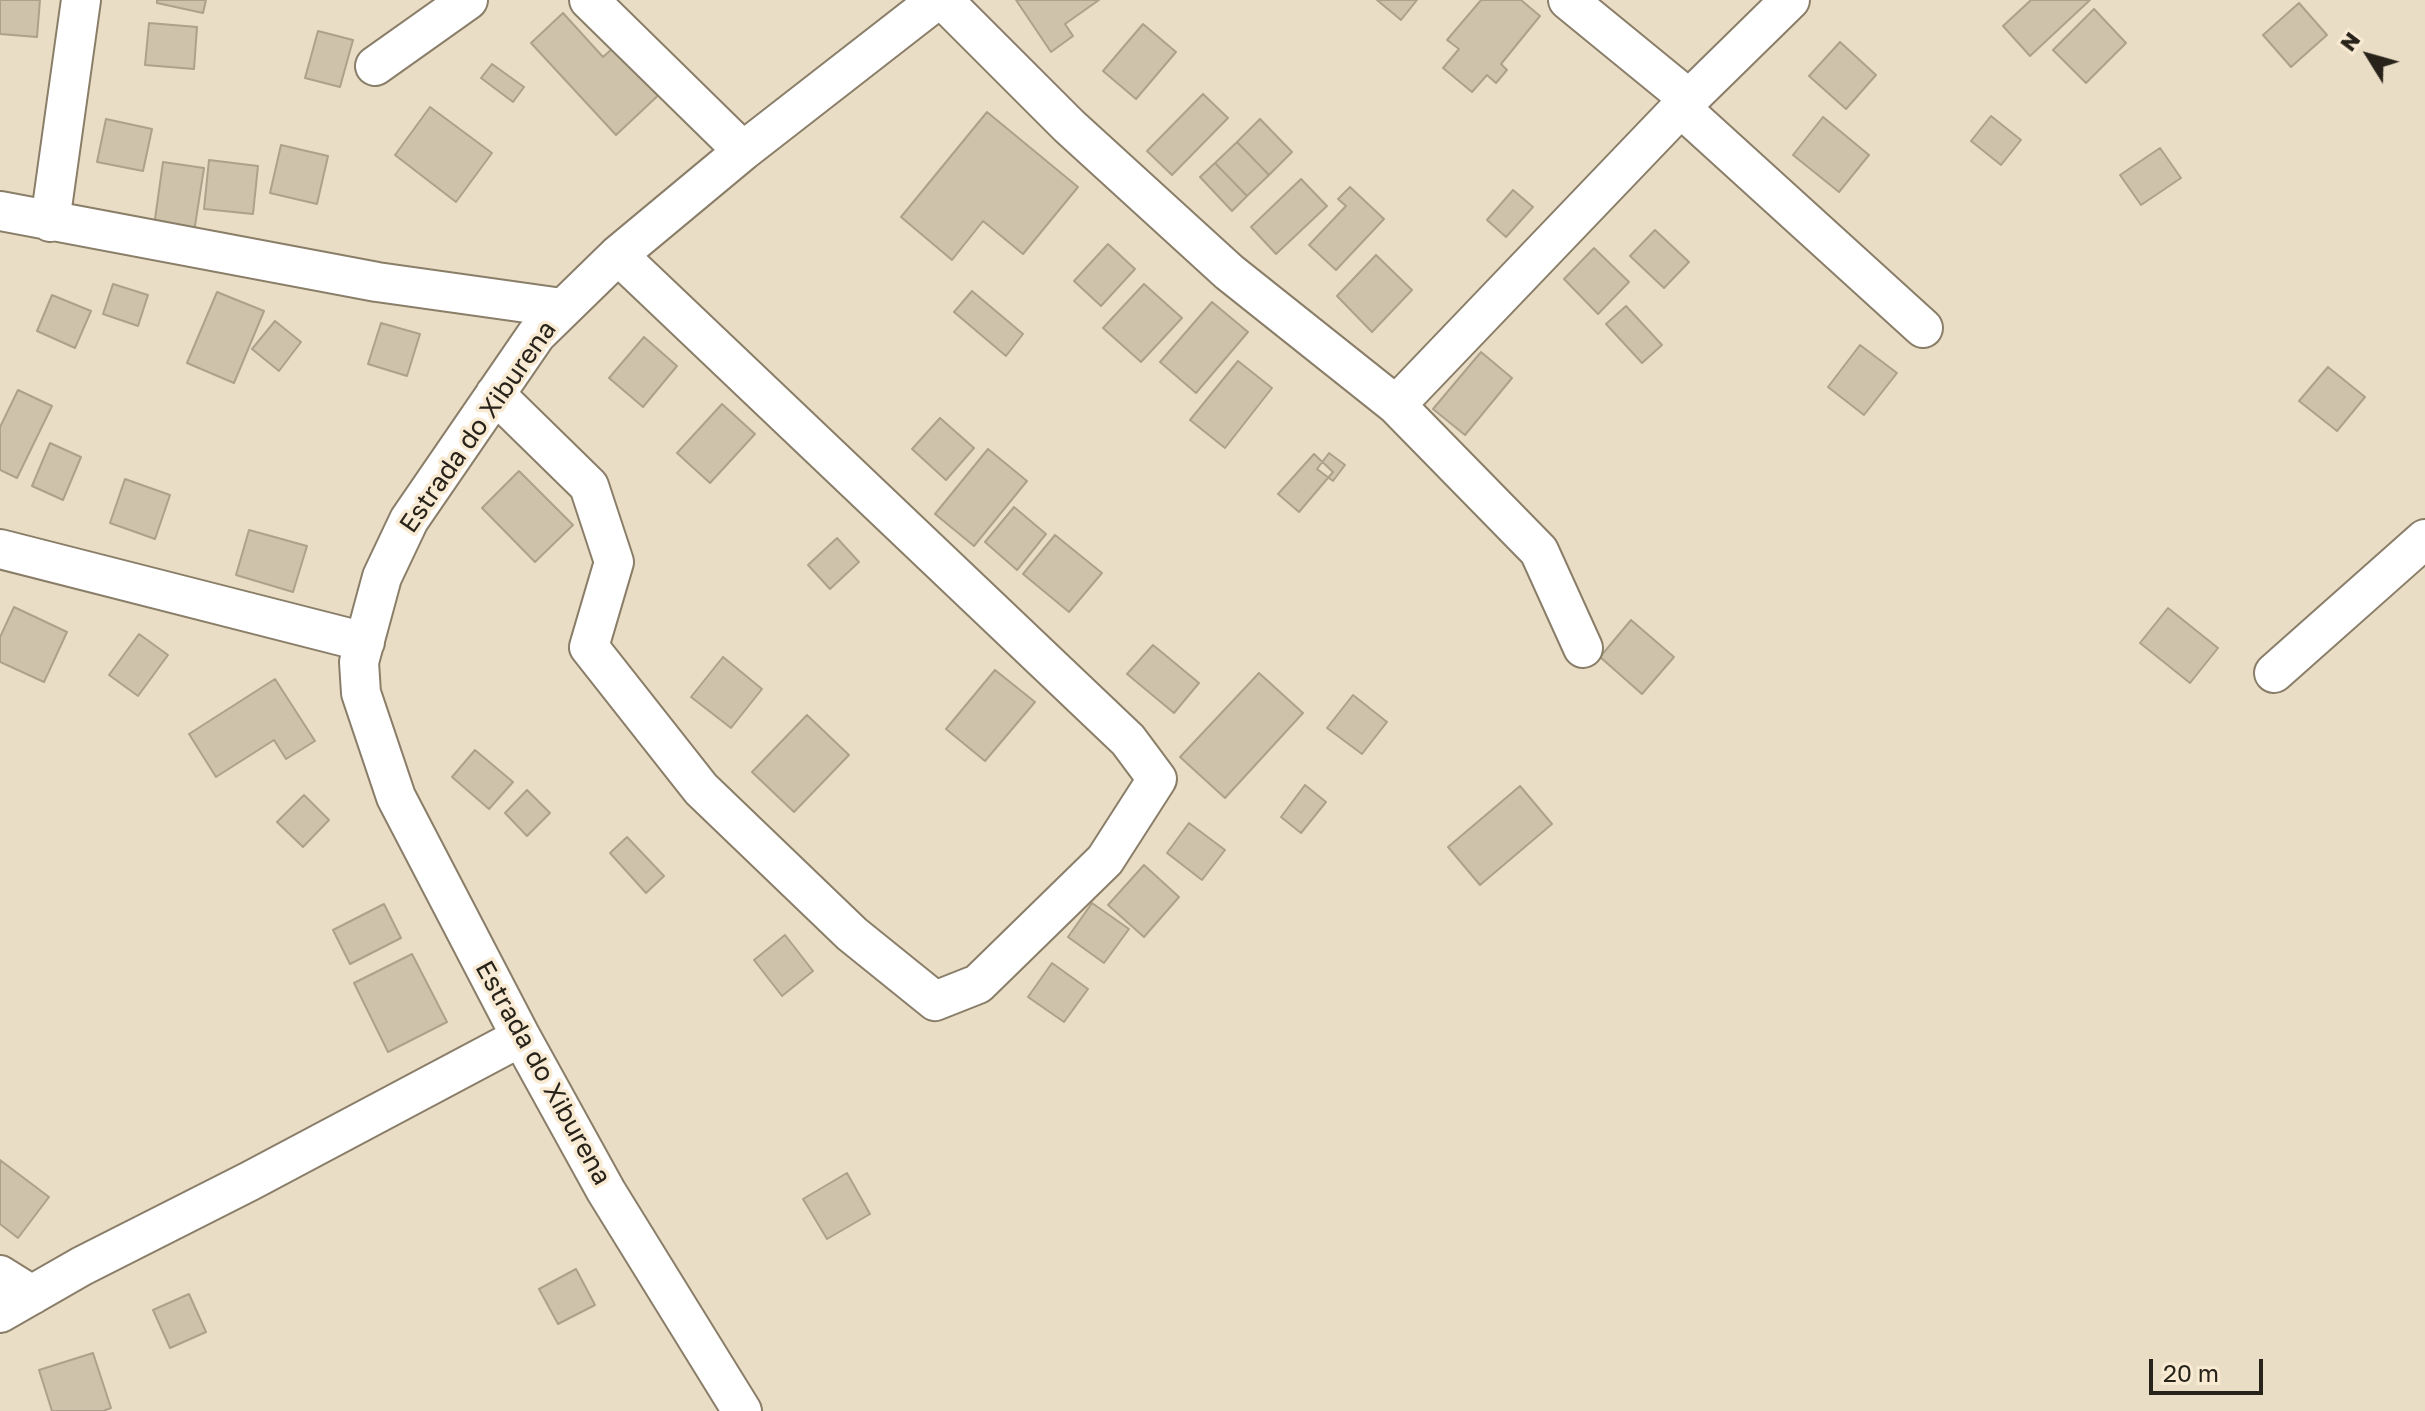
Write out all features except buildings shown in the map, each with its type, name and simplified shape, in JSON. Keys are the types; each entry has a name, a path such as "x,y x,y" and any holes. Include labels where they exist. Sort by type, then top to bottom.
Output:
{"street":[{"path":"50,222 81,0"},
{"path":"375,66 468,0"},
{"path":"589,0 743,151"},
{"path":"940,0 1069,126 1229,272 1396,405 1539,551 1583,648"},
{"name":"Estrada do Xiburena","path":"742,1411 606,1191 521,1037 396,797 361,693 359,662 382,577 409,520 536,335 618,255 743,151 940,0"},
{"path":"1568,0 1685,104 1923,328"},
{"path":"1396,405 1685,104 1790,0"},
{"path":"0,211 377,282 562,308"},
{"path":"495,394 589,486 614,562 589,647 701,789 852,934 935,1001 978,984 1105,860 1157,779 1128,740 618,255"},
{"path":"2274,673 2425,539"},
{"path":"0,549 365,642"},
{"path":"0,1275 16,1304 521,1037"}]}
